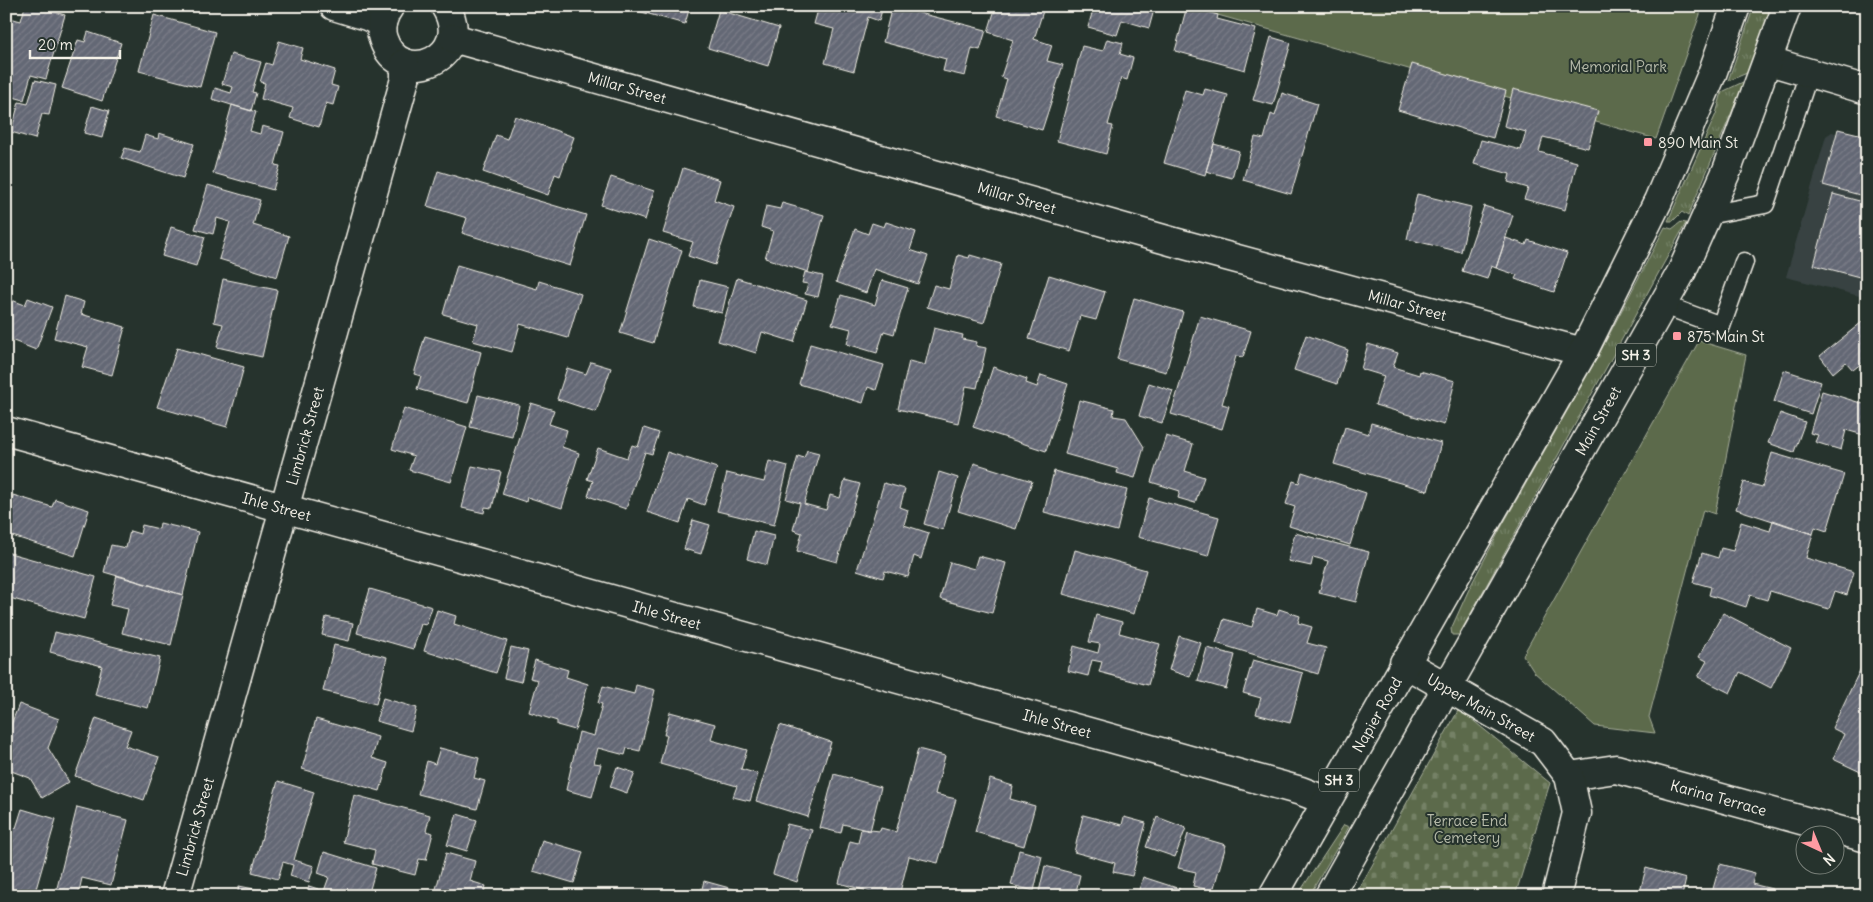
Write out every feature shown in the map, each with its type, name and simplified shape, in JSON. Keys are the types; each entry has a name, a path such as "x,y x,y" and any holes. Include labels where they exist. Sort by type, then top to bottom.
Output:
{"main road":[{"path":"334,6 367,16 386,15 382,36 386,48 394,57 405,63 417,66 429,64 448,49 453,38 453,26 445,6"},
{"name":"SH 3","path":"1404,663 1583,352 1658,201 1712,74 1736,6"},
{"name":"Main Street","path":"1448,687 1664,305 1727,170 1769,61 1787,6"},
{"name":"Millar Street","path":"453,38 1165,239 1583,352"},
{"path":"1769,61 1867,90"},
{"name":"Limbrick Street","path":"174,896 405,79 405,63"},
{"name":"Ihle Street","path":"6,431 1301,791 1326,801"},
{"name":"Upper Main Street","path":"1404,663 1543,742 1569,776 1577,813 1556,896"},
{"name":"Napier Road","path":"1273,896 1404,663"},
{"name":"SH 3","path":"1329,896 1448,687"},
{"name":"Karina Terrace","path":"1569,776 1616,768 1867,838"}],"lane":[{"path":"1707,215 1765,204 1809,72"},
{"path":"1664,305 1721,326 1744,262"}],"shaded area":[{"path":"1832,132 1867,142 1867,298 1786,277 1826,136"}],"green space":[{"name":"Memorial Park","path":"1186,6 1703,6 1656,139"},
{"path":"1754,6 1772,6 1747,73 1728,81"},
{"path":"1745,81 1688,216 1682,212 1673,221 1668,221 1716,114 1722,92"},
{"path":"1681,222 1686,223 1459,635 1452,635 1451,629 1470,587 1503,524 1597,358 1665,227 1672,229"},
{"path":"1699,341 1746,355 1715,514 1703,510 1649,717 1655,733 1595,726 1534,672 1523,655"},
{"name":"Terrace End Cemetery","path":"1459,709 1550,783 1515,896 1355,896"},
{"path":"1344,825 1349,827 1309,896 1297,896"}],"building":[{"path":"25,6 35,6 65,15 46,79 31,75 24,100 6,95 6,17 21,21"},
{"path":"639,6 690,6 685,24 638,11"},
{"path":"757,6 780,6 779,13"},
{"path":"819,6 883,6 879,21 868,17 854,71 825,63 834,29 814,24"},
{"path":"892,6 986,30 980,50 972,48 965,76 943,71 946,59 883,42"},
{"path":"996,6 1044,8 1034,39 1052,45 1047,61 1063,65 1042,130 996,116 1007,79 1001,77 1013,40 988,32"},
{"path":"1080,6 1155,6 1149,28 1122,20 1117,35 1088,27 1093,10"},
{"path":"1187,6 1218,15 1217,19 1256,29 1245,70 1175,51"},
{"path":"719,10 779,28 768,66 708,48"},
{"path":"154,15 215,32 200,87 139,71"},
{"path":"88,32 121,43 102,101 62,88 78,40 85,42"},
{"path":"1271,37 1291,43 1273,105 1253,100"},
{"path":"1107,39 1123,43 1120,54 1133,58 1127,80 1121,78 1108,125 1113,126 1106,154 1057,141 1082,46 1103,51"},
{"path":"279,41 303,48 300,59 335,70 331,85 338,87 333,105 326,103 319,127 290,118 293,108 261,99 265,83 260,82 266,63 272,65"},
{"path":"231,54 261,62 252,92 256,93 251,111 212,99 215,88 231,93 233,87 222,84"},
{"path":"1412,64 1506,91 1493,138 1398,110"},
{"path":"35,80 56,85 49,115 42,114 35,139 11,132 19,102 28,104"},
{"path":"1205,89 1228,95 1205,175 1164,163 1185,90 1203,95"},
{"path":"1513,89 1598,111 1588,148 1543,137 1539,152 1577,162 1565,210 1524,199 1528,188 1508,182 1510,174 1474,164 1481,140 1521,150 1526,132 1504,126"},
{"path":"1282,93 1317,104 1291,194 1243,180 1255,137 1264,139 1271,114 1275,116"},
{"path":"232,105 256,112 250,131 260,134 262,126 284,132 275,165 280,166 273,190 213,173"},
{"path":"92,106 109,111 102,138 84,133"},
{"path":"515,116 574,137 560,176 555,174 548,195 483,172 496,135 507,139"},
{"path":"1838,129 1867,136 1867,197 1823,185"},
{"path":"159,133 194,144 183,178 121,158 125,148 140,152 145,135 158,139"},
{"path":"1214,144 1239,151 1232,178 1206,171"},
{"path":"683,168 720,180 714,200 734,207 715,265 688,256 693,242 663,233"},
{"path":"438,171 586,215 570,266 462,233 467,218 427,206"},
{"path":"611,177 654,191 645,220 601,205"},
{"path":"208,185 260,200 253,225 289,236 277,277 219,259 230,222 217,218 213,234 195,229"},
{"path":"1417,194 1471,207 1461,252 1407,239"},
{"path":"1833,194 1867,203 1867,279 1814,265"},
{"path":"782,203 824,215 808,272 765,258 773,231 761,227 766,206 780,209"},
{"path":"1484,206 1513,215 1496,268 1491,266 1487,279 1462,271"},
{"path":"886,222 916,232 910,250 928,256 918,284 874,269 866,293 836,282 855,229 868,234 872,223 884,227"},
{"path":"171,227 205,237 196,266 162,256"},
{"path":"1506,238 1526,245 1528,240 1567,253 1554,292 1515,279 1517,275 1496,268"},
{"path":"649,239 682,250 653,343 620,333"},
{"path":"958,255 969,258 970,255 1001,264 984,323 927,307 934,285 949,289"},
{"path":"457,265 537,289 539,281 581,294 568,338 520,324 512,352 473,341 478,324 443,314"},
{"path":"805,272 823,276 818,297 805,294 808,284 802,283"},
{"path":"1049,275 1105,292 1096,320 1080,316 1069,351 1029,339"},
{"path":"737,278 807,300 794,342 762,332 756,353 718,341"},
{"path":"223,279 277,290 262,357 217,347 223,324 214,322"},
{"path":"700,280 728,287 722,313 694,307"},
{"path":"882,280 908,288 894,334 884,331 877,353 847,344 851,329 832,324 841,295 875,305"},
{"path":"65,296 84,302 81,314 125,327 112,375 82,367 88,347 54,338"},
{"path":"6,298 25,305 28,298 52,307 36,350 6,338"},
{"path":"1134,298 1183,312 1166,372 1117,359"},
{"path":"1200,316 1251,331 1243,357 1236,356 1222,404 1229,406 1222,429 1171,414"},
{"path":"1867,318 1867,359 1853,370 1846,362 1833,373 1820,356"},
{"path":"934,328 963,335 962,339 977,342 976,346 986,348 977,388 966,386 958,423 898,409 909,361 925,365"},
{"path":"1306,335 1348,350 1337,384 1294,370"},
{"path":"425,336 481,352 468,403 417,389 421,376 414,374"},
{"path":"810,344 884,365 876,390 868,387 863,403 799,384"},
{"path":"1368,344 1398,353 1393,367 1419,375 1420,371 1455,381 1444,425 1375,405 1384,376 1361,369"},
{"path":"177,348 244,367 227,427 157,407"},
{"path":"591,362 611,368 596,412 557,399 567,368 586,374"},
{"path":"993,367 1027,379 1026,383 1037,387 1041,375 1068,384 1046,451 973,427"},
{"path":"1784,370 1821,382 1811,414 1774,402"},
{"path":"1149,383 1173,391 1162,423 1139,416"},
{"path":"1822,391 1867,405 1867,436 1846,430 1841,450 1815,442 1818,435 1810,433"},
{"path":"478,395 519,405 512,437 470,427"},
{"path":"1079,400 1114,409 1113,416 1126,418 1144,447 1135,478 1117,473 1118,469 1065,454"},
{"path":"531,403 554,410 549,424 567,430 562,447 579,453 562,508 527,497 526,502 502,494"},
{"path":"404,408 467,427 451,482 409,470 414,456 392,449"},
{"path":"1780,413 1805,422 1794,452 1768,443"},
{"path":"1371,423 1441,443 1428,491 1334,464 1345,427 1368,434"},
{"path":"644,428 659,433 652,454 645,452 626,509 588,496 593,481 587,479 598,448 627,458 632,445 638,447"},
{"path":"1166,436 1193,444 1185,471 1204,477 1195,503 1178,498 1180,491 1151,482"},
{"path":"807,450 819,453 804,504 826,510 830,495 840,498 845,480 860,484 837,562 797,551 802,533 793,530 800,503 786,499 798,456 804,458"},
{"path":"667,452 717,468 704,505 688,499 680,523 647,512"},
{"path":"1772,453 1844,474 1827,531 1815,527 1813,534 1736,509 1744,482 1762,487"},
{"path":"769,461 788,466 774,525 717,511 727,473 764,482"},
{"path":"974,463 1032,481 1016,529 958,511"},
{"path":"472,466 501,472 492,508 485,507 484,513 462,508"},
{"path":"1054,471 1127,490 1117,531 1044,512"},
{"path":"939,472 958,478 943,530 924,524"},
{"path":"1302,472 1366,493 1350,545 1289,526 1295,507 1286,504 1293,481 1299,483"},
{"path":"884,483 905,489 900,507 908,510 904,525 929,533 921,559 914,556 908,577 885,571 883,578 857,570"},
{"path":"13,495 52,507 55,499 89,510 75,556 6,534 6,516"},
{"path":"1149,498 1219,517 1208,556 1138,537"},
{"path":"693,520 710,525 701,554 684,549"},
{"path":"1773,520 1813,534 1806,558 1854,572 1847,595 1835,591 1829,609 1770,591 1767,600 1750,595 1746,607 1709,595 1711,587 1693,582 1702,553 1718,558 1721,548 1733,551 1741,522 1770,531"},
{"path":"160,523 198,532 183,595 104,572 111,545 126,548 130,531 140,534 142,525 159,529"},
{"path":"754,531 774,536 767,565 747,559"},
{"path":"1295,533 1369,552 1356,602 1319,593 1328,561 1313,557 1311,566 1288,561"},
{"path":"1075,550 1146,570 1134,614 1063,594"},
{"path":"6,552 96,577 84,619 6,597"},
{"path":"978,556 1006,563 992,613 940,599 950,562 974,569"},
{"path":"117,575 183,595 171,645 122,633 128,609 110,605"},
{"path":"370,589 432,607 426,625 421,624 413,649 357,633"},
{"path":"1257,609 1277,615 1279,609 1300,616 1298,623 1312,627 1307,643 1326,648 1318,674 1216,643 1224,619 1252,627"},
{"path":"437,610 456,616 454,624 507,641 496,673 424,651"},
{"path":"1723,613 1791,648 1771,688 1740,672 1730,693 1698,677 1707,661 1699,657"},
{"path":"1096,615 1122,622 1119,633 1160,644 1148,685 1099,672 1102,662 1092,660 1088,676 1068,671 1074,646 1098,653 1100,644 1089,642"},
{"path":"326,617 353,623 349,641 322,635"},
{"path":"55,632 160,658 148,708 95,695 102,666 50,652"},
{"path":"1179,636 1201,643 1190,677 1169,670"},
{"path":"334,645 387,657 376,704 323,691"},
{"path":"511,647 528,651 521,682 504,678"},
{"path":"1207,648 1235,655 1226,689 1198,681"},
{"path":"535,660 568,670 566,677 588,684 575,730 557,725 557,721 529,712 538,680 530,678"},
{"path":"1253,660 1303,673 1290,723 1256,714 1261,698 1243,693"},
{"path":"1863,664 1867,666 1867,775 1833,759 1844,734 1832,728"},
{"path":"636,685 655,690 640,751 627,748 625,755 598,748 594,763 601,764 592,797 566,790 579,732 594,736 602,704 598,703 603,686 634,694"},
{"path":"383,698 417,708 411,731 376,721"},
{"path":"19,704 59,719 48,748 69,782 42,798 30,778 6,769 6,729 9,730"},
{"path":"670,712 715,724 711,740 747,750 741,769 758,774 750,801 733,797 737,786 660,764 667,735 664,735"},
{"path":"96,718 131,730 125,746 159,757 144,800 75,776"},
{"path":"316,719 378,737 372,758 388,763 380,791 302,769"},
{"path":"780,725 831,742 808,817 756,801"},
{"path":"440,748 479,758 474,778 485,781 477,809 418,794 427,761 435,764"},
{"path":"918,749 945,756 935,794 956,799 938,863 909,856 899,896 885,896 839,883 850,841 858,843 861,829 880,831 881,828 896,832"},
{"path":"617,767 635,773 627,793 610,787"},
{"path":"834,774 881,787 870,831 843,824 841,833 820,828"},
{"path":"990,779 1013,786 1010,799 1035,806 1024,846 975,832"},
{"path":"278,781 314,792 294,860 314,866 309,882 290,876 293,865 283,862 278,879 252,872"},
{"path":"354,795 430,815 426,831 433,833 426,860 419,859 415,875 372,864 375,850 343,842"},
{"path":"77,807 128,820 111,885 82,878 78,896 55,896"},
{"path":"22,809 56,819 34,896 7,896 10,885 6,884 6,826 16,828"},
{"path":"457,814 477,820 467,851 447,845"},
{"path":"1083,815 1122,825 1124,817 1146,823 1132,876 1113,872 1115,863 1074,852"},
{"path":"1157,817 1186,828 1175,857 1146,847"},
{"path":"787,824 812,830 797,882 773,874"},
{"path":"1188,834 1226,845 1213,891 1193,886 1196,872 1178,868"},
{"path":"542,840 583,852 574,883 533,871"},
{"path":"1019,850 1042,856 1034,891 1011,885"},
{"path":"324,852 376,868 368,896 306,896 309,886 324,891 329,877 318,873"},
{"path":"446,853 475,861 470,881 486,886 483,896 434,896"},
{"path":"1720,864 1755,873 1752,884 1772,889 1771,896 1711,896"},
{"path":"1045,866 1080,875 1075,896 1038,896"},
{"path":"1646,868 1686,879 1682,896 1639,896"},
{"path":"1143,877 1180,889 1178,896 1137,896"},
{"path":"704,881 744,892 742,896 700,896"},
{"path":"239,886 279,894 278,896 237,896"}],"place":[{"name":"890 Main St","path":"1648,142"},
{"name":"875 Main St","path":"1677,336"}]}
